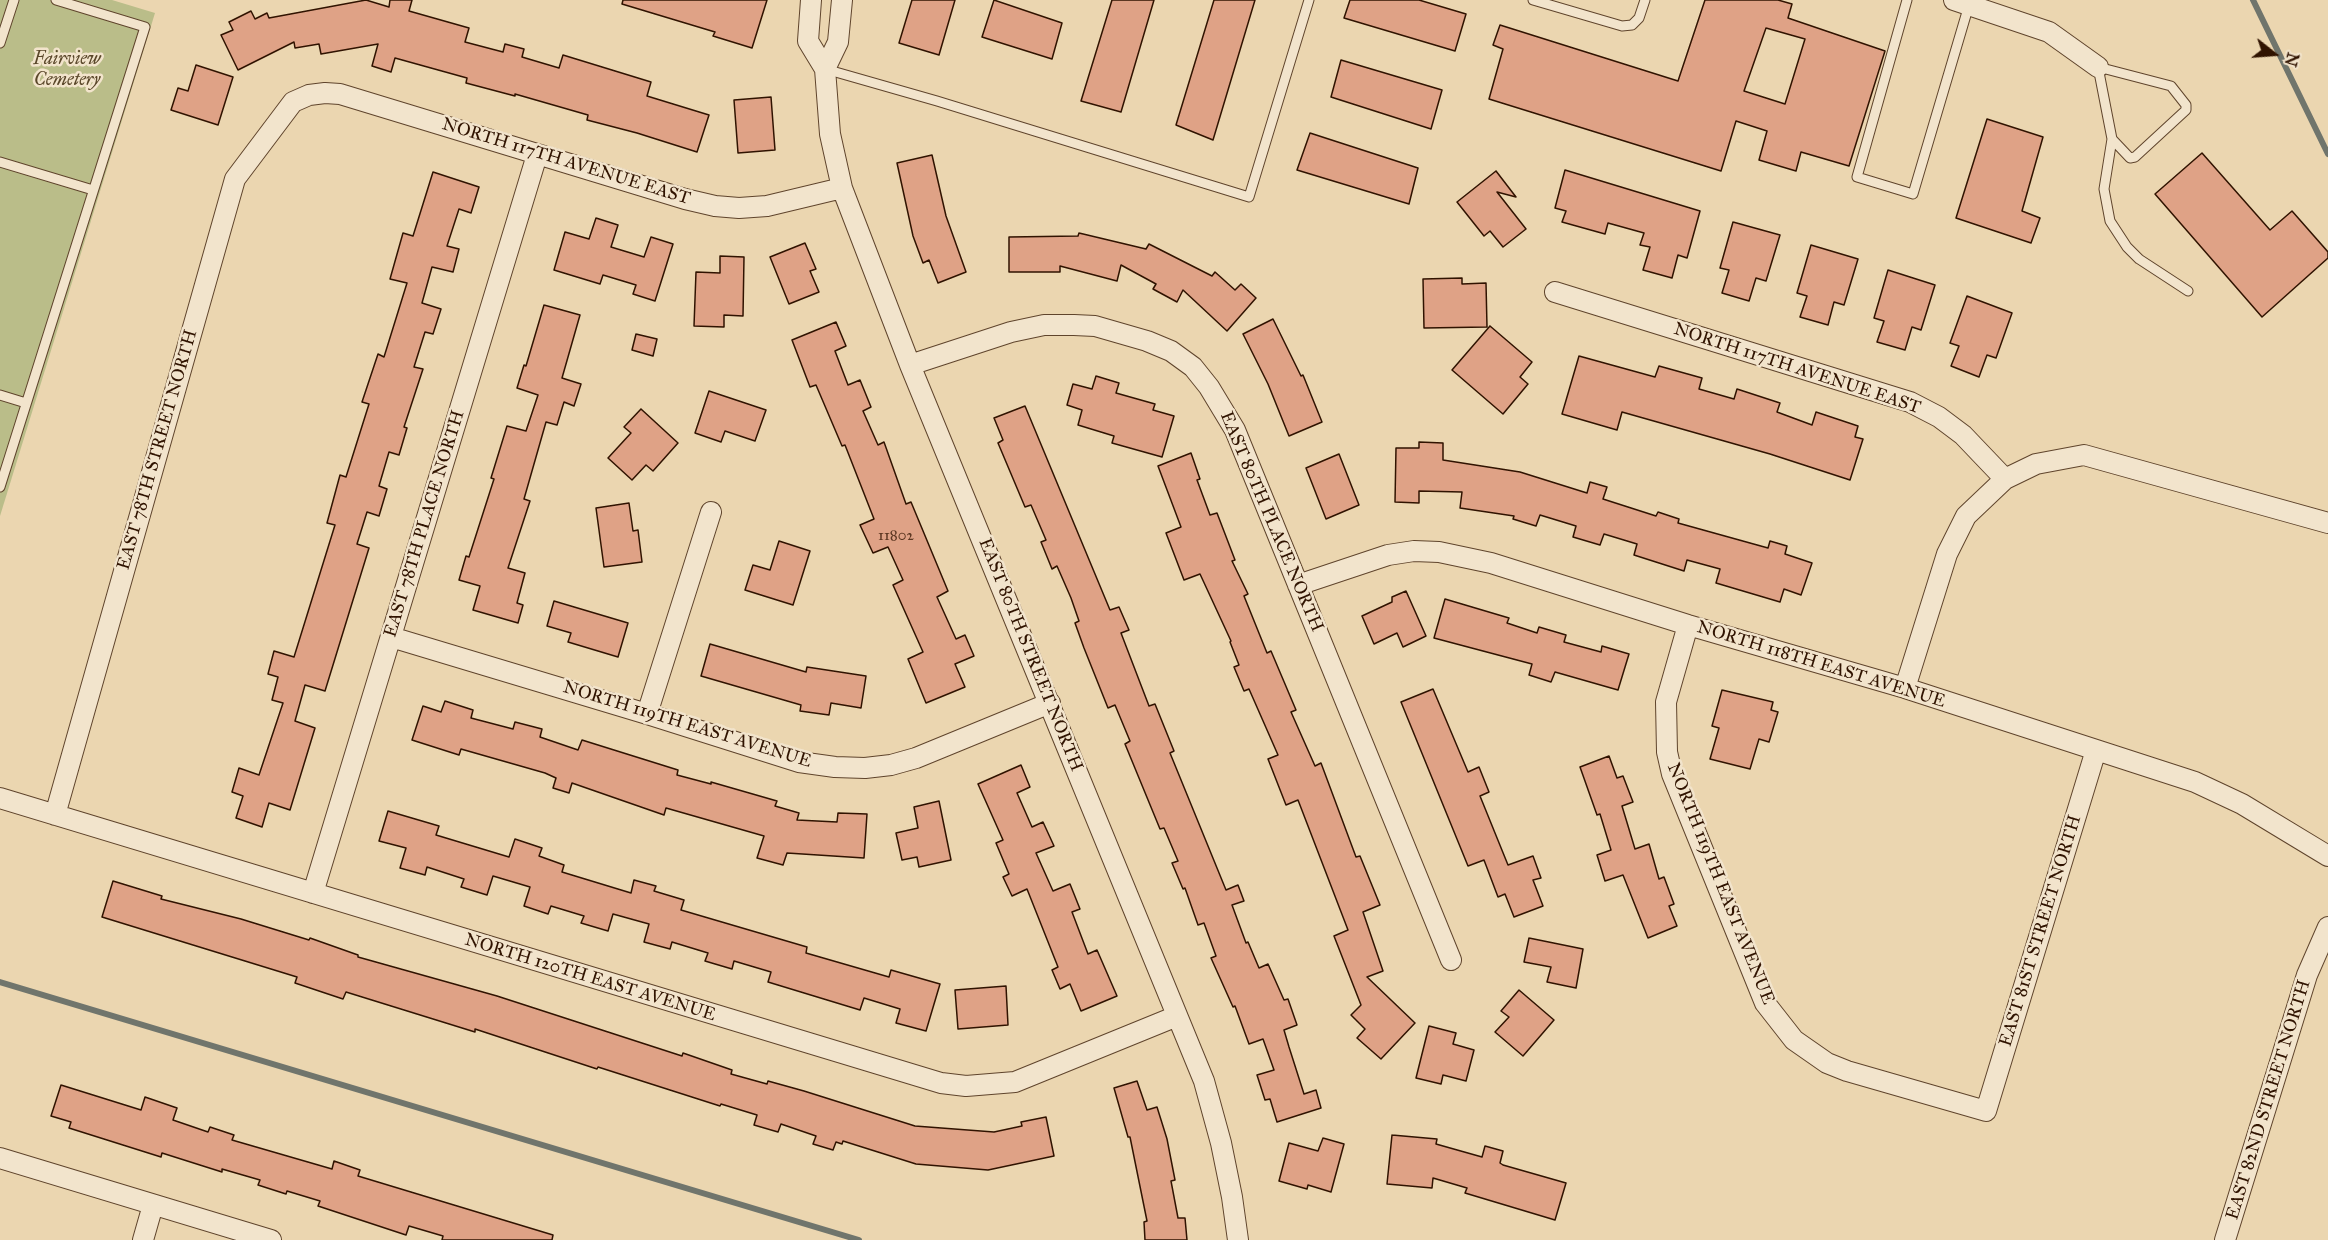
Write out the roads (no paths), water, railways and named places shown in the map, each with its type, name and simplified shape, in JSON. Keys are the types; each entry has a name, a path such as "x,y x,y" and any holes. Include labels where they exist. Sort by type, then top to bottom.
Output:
{"street":[{"name":"EAST 80TH STREET NORTH","path":"811,0 808,41 825,69 830,134 842,188 910,365 1204,1082 1221,1143 1238,1240"},
{"path":"825,69 838,42 842,0"},
{"path":"1961,2 2049,32 2098,67"},
{"name":"NORTH 117TH AVENUE EAST","path":"293,102 309,95 340,94 685,199 716,206 739,208 768,206 842,188"},
{"name":"EAST 78TH STREET NORTH","path":"55,815 235,179 293,102"},
{"name":"EAST 78TH PLACE NORTH","path":"313,893 537,154"},
{"name":"NORTH 117TH AVENUE EAST","path":"1555,292 1910,402 1939,417 1964,435 2005,479"},
{"name":"EAST 80TH PLACE NORTH","path":"910,365 1011,332 1044,325 1095,326 1147,341 1171,351 1198,374 1221,405 1235,430 1451,960"},
{"path":"1905,688 1947,554 1966,516 2005,479 2036,464 2084,455 2328,523"},
{"path":"646,714 711,512"},
{"name":"NORTH 118TH EAST AVENUE","path":"1298,585 1388,555 1414,551 1439,552 1491,563 1688,625 1905,688 2195,782 2242,804 2328,856"},
{"name":"NORTH 119TH EAST AVENUE","path":"1688,625 1666,702 1667,752 1672,774 1765,1003 1794,1041 1827,1063 1986,1112"},
{"name":"NORTH 119TH EAST AVENUE","path":"391,637 799,762 835,767 865,768 891,765 916,758 1050,703"},
{"name":"EAST 81ST STREET NORTH","path":"1986,1112 2096,750"},
{"name":"NORTH 120TH EAST AVENUE","path":"0,798 941,1083 966,1086 1015,1082 1177,1016"},
{"name":"EAST 82ND STREET NORTH","path":"2225,1240 2307,975 2328,927"},
{"path":"0,1158 271,1240"},
{"path":"143,1240 153,1205"}],"lane":[{"path":"0,43 14,0"},
{"path":"0,487 145,27 56,0"},
{"path":"825,69 1249,197 1309,0"},
{"path":"1533,0 1622,26 1632,25 1639,18 1645,0"},
{"path":"1907,0 1857,177 1913,194 1961,2"},
{"path":"2112,139 2130,158 2135,157 2186,110 2186,105 2171,86 2098,67 2112,139 2104,189 2110,220 2127,248 2139,259 2188,291"},
{"path":"0,162 93,190"},
{"path":"0,395 26,403"}],"waterway":[{"path":"2253,0 2328,154"},
{"path":"0,982 859,1240"}],"park label":[{"name":"Fairview Cemetery","path":"67,70"}]}
